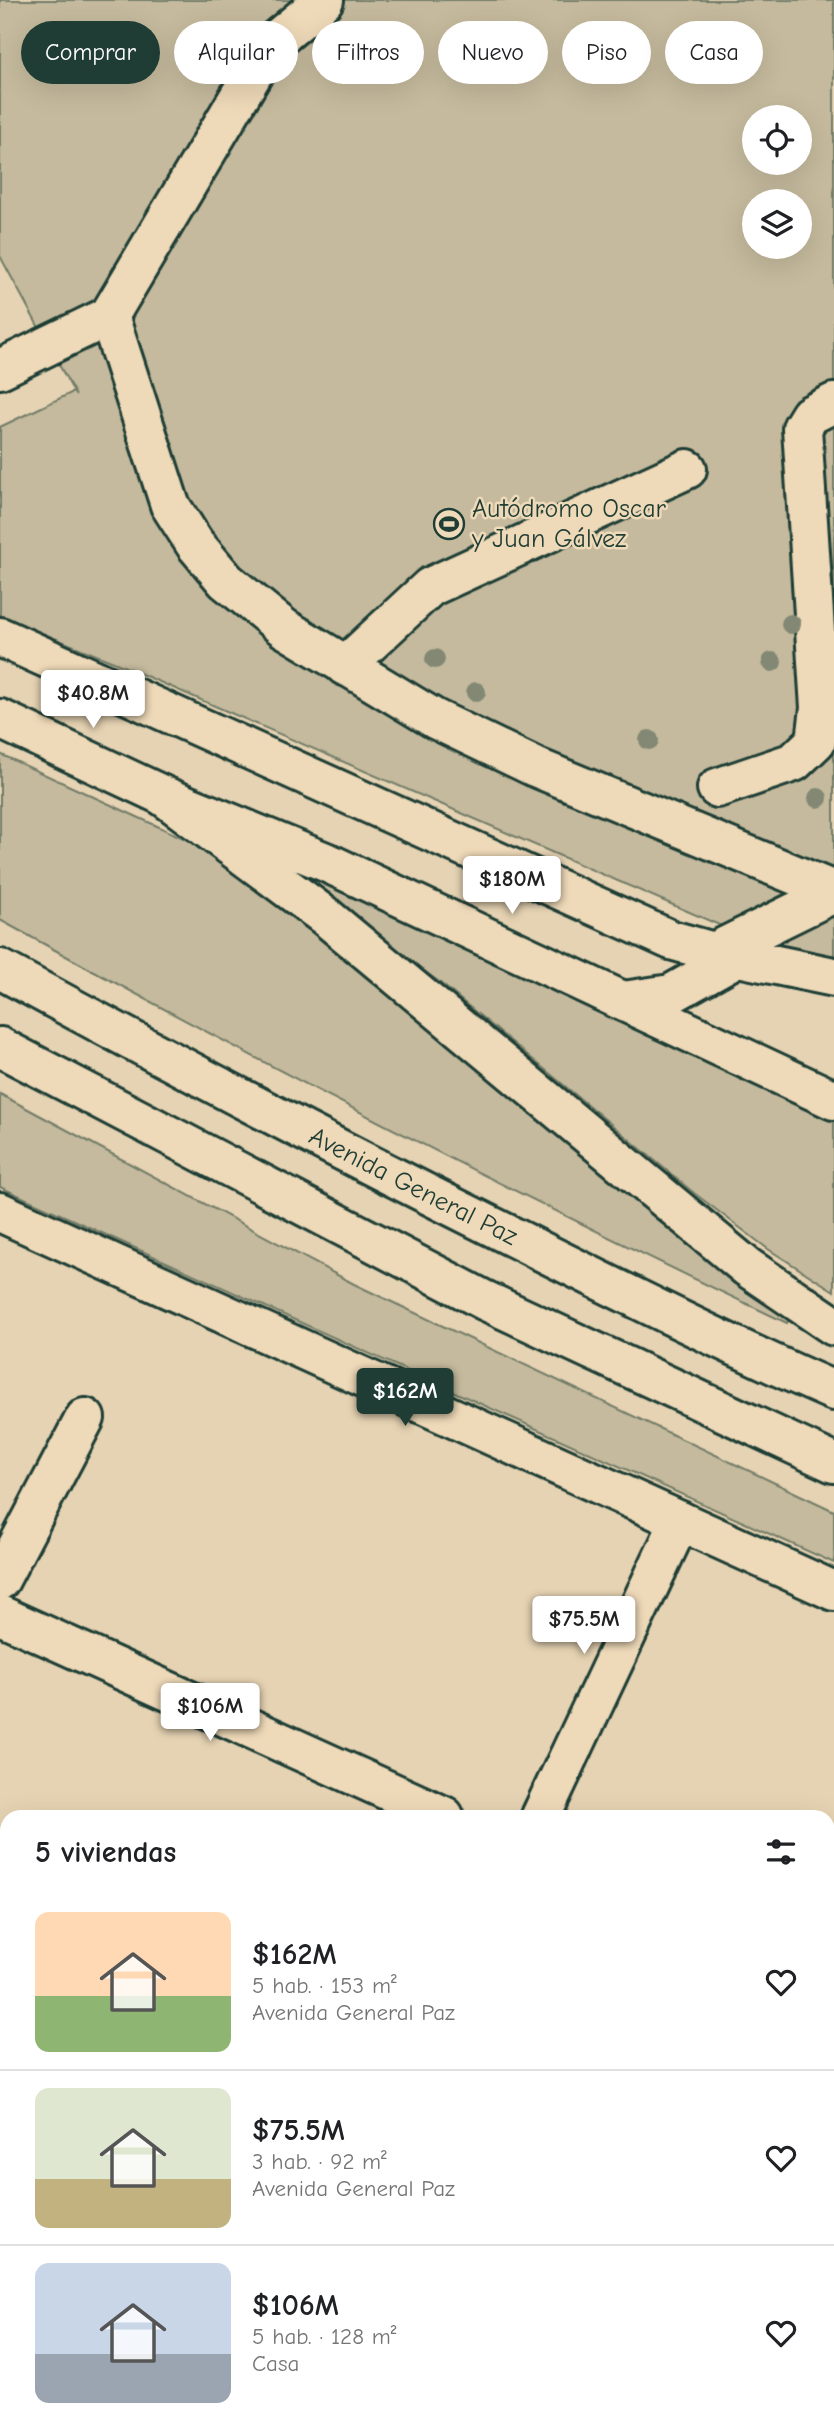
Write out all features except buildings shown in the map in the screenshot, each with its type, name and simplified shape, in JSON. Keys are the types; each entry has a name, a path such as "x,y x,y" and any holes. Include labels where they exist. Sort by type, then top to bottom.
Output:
{"main road":[{"path":"0,369 109,316 270,45 324,0"},
{"path":"109,316 170,505 194,544 226,581 284,628 435,719 535,767 834,892"},
{"path":"717,788 794,762 817,741 820,708 802,428 810,415 834,403"},
{"path":"345,666 430,587 687,469"},
{"path":"0,637 671,940 724,955 834,977"},
{"path":"0,719 162,795 328,863 834,1100"},
{"path":"162,795 325,916 747,1267 834,1326"},
{"path":"623,1001 671,994 724,955 834,892"},
{"name":"Avenida General Paz","path":"0,969 109,1029 433,1197 639,1300 834,1391"},
{"path":"0,1047 484,1300 834,1463"},
{"path":"0,1212 834,1591"},
{"path":"0,1580 85,1418"},
{"path":"544,1810 680,1521"},
{"path":"0,1615 431,1810"}],"shaded area":[{"name":"Autódromo Oscar y Juan Gálvez","path":"0,0 834,0 834,978 779,951 116,663 0,616 0,427 73,392 76,396 0,256"},
{"path":"0,754 192,842 233,866 795,1311 787,1323 390,1128 0,920"},
{"path":"305,875 834,1116 834,1291 768,1249 694,1193 438,981 302,880"},
{"path":"0,1094 354,1284 834,1511 834,1563 0,1187"}],"place":[{"name":"Autódromo Oscar y Juan Gálvez","path":"449,524"}]}
